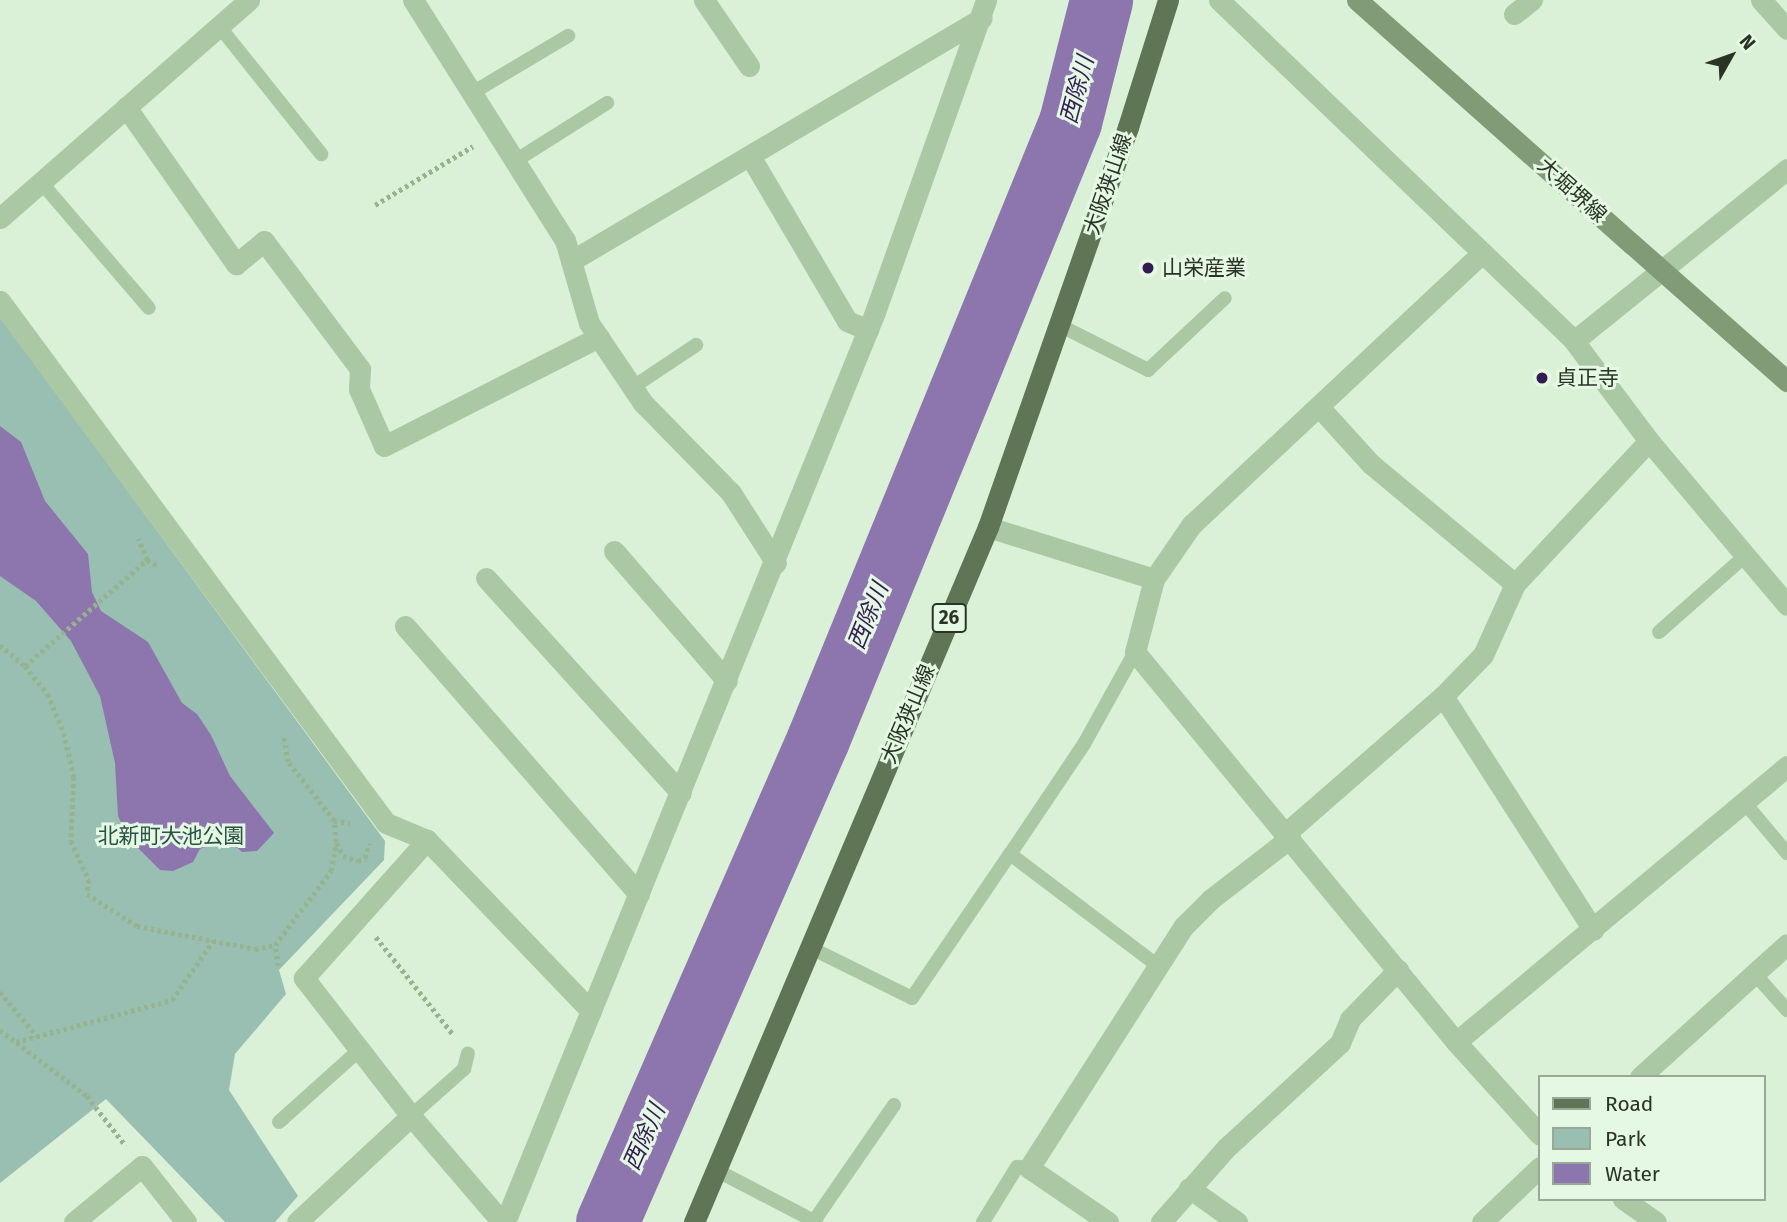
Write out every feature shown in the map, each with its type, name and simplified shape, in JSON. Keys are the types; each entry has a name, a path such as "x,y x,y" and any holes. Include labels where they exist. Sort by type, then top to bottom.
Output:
{"main road":[{"name":"大阪狭山線","path":"694,1222 988,527 1168,0"},
{"name":"大堀堺線","path":"1357,0 1787,381"}],"street":[{"path":"0,218 249,0"},
{"path":"413,0 565,240 589,323 633,387 731,493 776,563"},
{"path":"704,0 749,66"},
{"path":"1219,0 1574,341 1649,442 1787,605"},
{"path":"1514,15 1532,0"},
{"path":"1761,0 1787,29"},
{"path":"571,261 750,156 984,9"},
{"path":"427,839 303,978 411,1116 503,1222 776,563 868,330 984,9"},
{"path":"126,107 236,264 264,241 360,369 359,389 384,446 599,337"},
{"path":"750,156 847,321 868,330"},
{"path":"1574,341 1787,169"},
{"path":"1482,253 1320,408 1192,524 1154,579 1135,652 1456,1042 1538,1133"},
{"path":"0,302 386,823 427,839 592,1011"},
{"path":"1320,408 1371,464 1515,584"},
{"path":"1108,1222 1029,1168 1184,926 1211,899 1288,835 1443,696 1483,655 1515,584 1649,442"},
{"path":"988,527 1154,579"},
{"path":"614,551 727,681"},
{"path":"486,578 681,793"},
{"path":"405,626 639,894"},
{"path":"1443,696 1593,930"},
{"path":"1456,1042 1787,766"},
{"path":"1642,1075 1787,944"},
{"path":"1161,1222 1226,1148 1340,1043 1350,1019 1398,970"},
{"path":"297,1222 411,1116"},
{"path":"74,1222 142,1166 186,1222"},
{"path":"1482,1222 1538,1169"},
{"path":"1189,1188 1237,1222"},
{"path":"1626,1201 1656,1222"}],"lane":[{"path":"219,26 321,154"},
{"path":"472,93 568,36"},
{"path":"515,161 607,103"},
{"path":"40,181 149,307"},
{"path":"1059,325 1148,370 1225,298"},
{"path":"633,387 696,345"},
{"path":"1659,632 1746,555"},
{"path":"809,947 912,998 1084,744 1135,652"},
{"path":"1744,802 1787,853"},
{"path":"1010,855 1157,965"},
{"path":"1754,973 1787,1010"},
{"path":"279,1122 358,1051"},
{"path":"411,1116 464,1069 468,1053"},
{"path":"716,1170 815,1222 894,1105"},
{"path":"983,1222 1017,1167 1029,1168"}],"path":[{"path":"374,205 497,132"},
{"path":"148,560 170,572"},
{"path":"25,666 110,592"},
{"path":"0,645 25,666 48,694 64,733 74,777 71,841 89,880 87,894 137,926 255,949 275,945 331,871 336,842 334,821 288,762 282,729"},
{"path":"334,821 353,823 361,829"},
{"path":"336,842 343,856 358,861 365,858 370,847 367,837"},
{"path":"358,914 468,1053"},
{"path":"16,1042 172,1000 213,940"},
{"path":"0,992 37,1037"},
{"path":"0,1030 87,1096 142,1166"}],"green space":[{"name":"北新町大池公園","path":"0,317 385,841 384,860 279,970 286,994 235,1054 229,1090 298,1196 275,1222 225,1222 106,1099 0,1183"}],"water":[{"path":"0,426 21,442 45,501 88,554 92,592 101,611 148,642 182,703 197,714 211,735 230,776 274,833 257,851 242,852 225,837 200,849 193,862 173,871 160,870 129,839 118,816 115,763 100,696 71,641 36,601 0,576"}],"waterway":[{"name":"西除川","path":"607,1222 818,739 1070,122 1101,0"}],"place":[{"name":"山栄産業","path":"1148,268"},
{"name":"貞正寺","path":"1542,378"}]}
